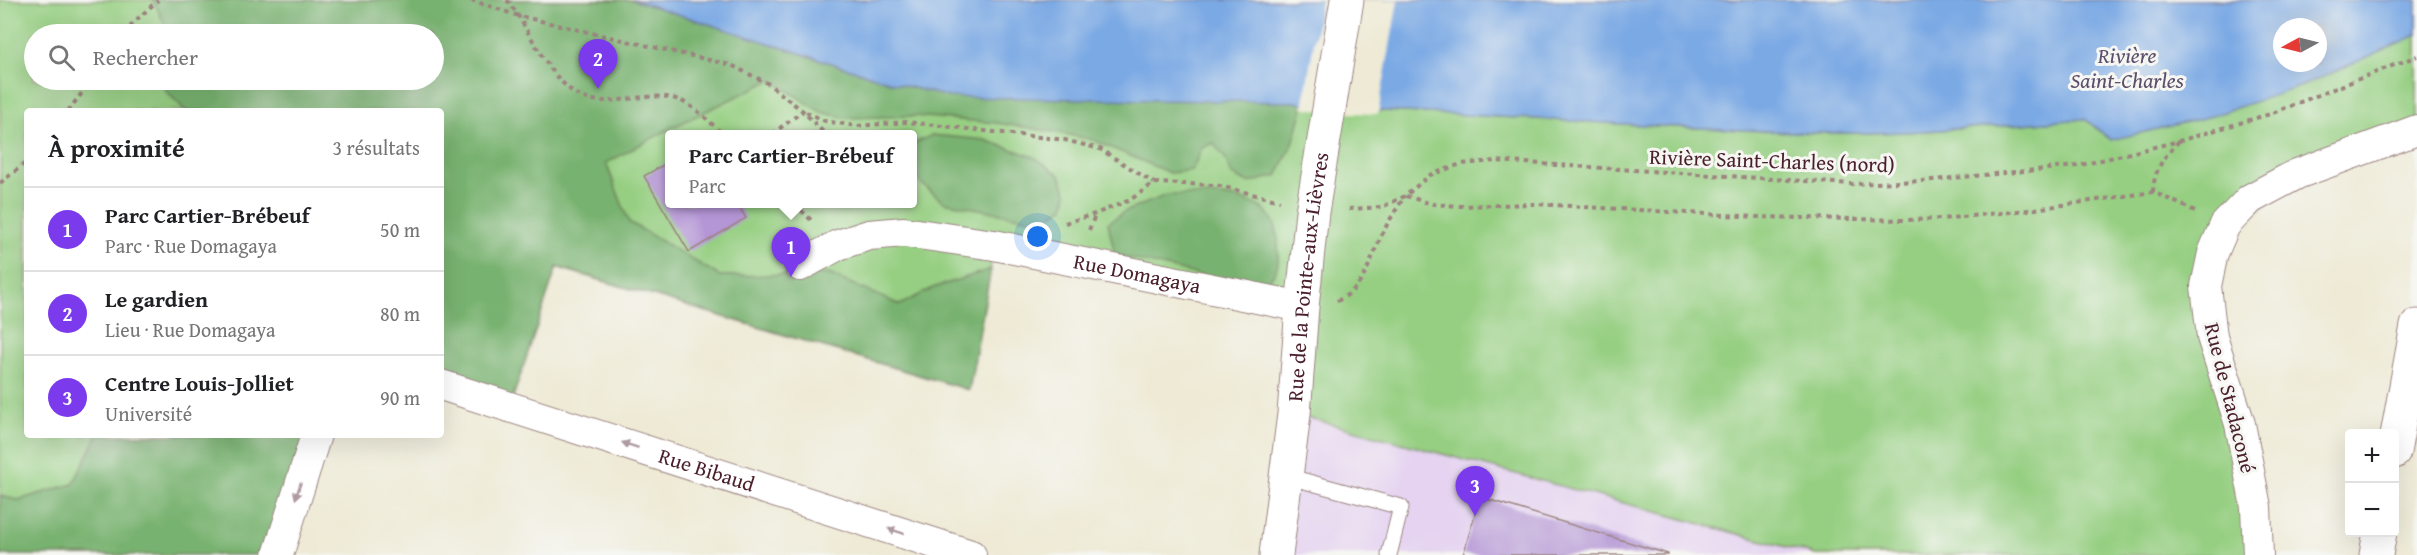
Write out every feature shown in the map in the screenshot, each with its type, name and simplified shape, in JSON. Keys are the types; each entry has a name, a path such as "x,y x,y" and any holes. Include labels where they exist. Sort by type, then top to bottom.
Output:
{"main road":[{"name":"Rue de la Pointe-aux-Lièvres","path":"1276,555 1294,414 1312,212 1347,0"},
{"path":"2398,429 2417,326"},
{"path":"2376,555 2379,537"}],"street":[{"name":"Rue de Stadaconé","path":"2258,555 2256,507 2240,424 2212,337 2206,286 2213,253 2225,225 2250,199 2297,174 2417,130"},
{"name":"Rue Domagaya","path":"800,266 838,245 869,235 904,232 984,243 1302,307"},
{"name":"Rue Bibaud","path":"444,386 972,555"},
{"path":"278,555 315,438"}],"lane":[{"path":"1286,476 1401,507 1389,555"}],"path":[{"path":"132,24 158,0"},
{"path":"471,0 519,16 731,65 767,83 803,111 820,130"},
{"path":"507,0 538,50 573,92 588,100 607,101 655,95 678,99 697,110 718,130"},
{"name":"Rivière Saint-Charles (nord)","path":"1302,307 1324,306 1354,289 1368,271 1391,216 1405,196 1430,175 1461,164 1495,161 1851,184 1934,180 2077,166 2180,141 2270,114 2417,56"},
{"path":"70,108 84,90"},
{"path":"778,130 803,111"},
{"path":"803,111 825,121 856,126 907,122 1065,140 1100,149 1154,183 1130,200 1095,214 1059,224"},
{"path":"2153,192 2160,162 2180,141"},
{"path":"0,183 24,164"},
{"path":"1405,196 1432,204 1450,205 1534,204 1757,217 1905,220 1942,219 2017,211 2153,192 2225,225"}],"shaded area":[{"path":"1294,414 1816,555 1276,555"}],"green space":[{"path":"0,0 633,0 894,83 1295,102 1329,109 1836,133 1960,129 2085,119 2111,140 2309,72 2327,72 2327,66 2417,35 2417,130 2297,174 2213,253 2258,555 1816,555 1294,414 1302,307 994,245 969,390 556,267 444,115 444,108 24,108 24,438 308,438 0,555"},
{"path":"153,0 633,0 894,83 1304,104 1294,140 1277,176 1248,183 1232,175 1225,158 1213,143 1202,148 1192,170 1170,173 1093,140 1060,133 997,123 915,116 845,118 821,112 771,80 665,130 606,163 629,222 720,276 829,274 900,305 933,288 991,269 969,390 557,267 510,406 444,386 444,108 183,108 165,90 444,90 444,24 165,24"},
{"path":"932,135 985,140 1034,157 1060,175 1067,193 1064,207 1054,214 1030,219 944,202 917,180 917,142"},
{"path":"1167,195 1210,195 1241,199 1255,204 1266,212 1274,223 1278,237 1278,260 1273,275 1259,289 1115,255 1108,223 1124,212"},
{"path":"96,438 315,438 278,555 0,555 0,496 18,500 73,484"}],"water":[{"name":"Rivière Saint-Charles","path":"633,0 2417,0 2417,35 2302,86 2212,116 2111,140 2085,119 1960,129 1836,133 1329,109 1295,102 949,97 894,83"}],"pier":[{"path":"1321,0 1398,0 1378,114 1328,112 1303,107"}],"building":[{"path":"665,164 665,208 740,208 746,218 689,252 644,176"},
{"path":"1480,497 1668,554 1668,555 1463,555"}],"place":[{"name":"Le gardien","path":"598,89"},
{"name":"Parc Cartier-Brébeuf","path":"791,277"},
{"name":"Centre Louis-Jolliet","path":"1475,516"}]}
